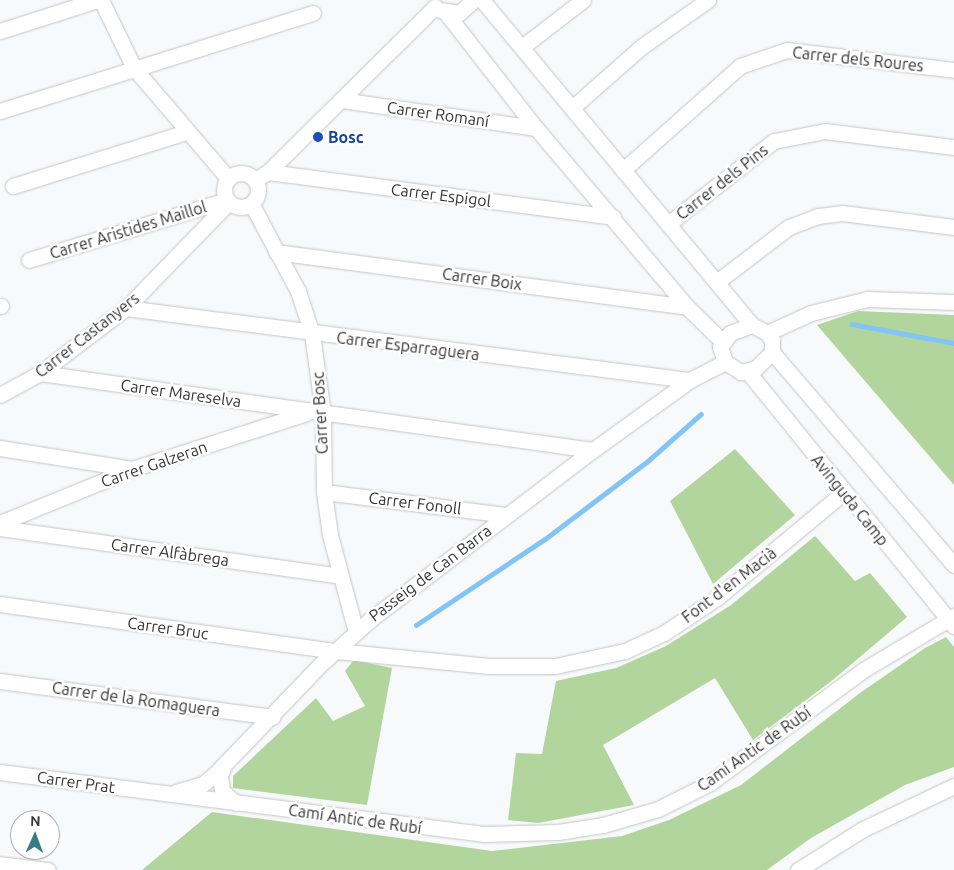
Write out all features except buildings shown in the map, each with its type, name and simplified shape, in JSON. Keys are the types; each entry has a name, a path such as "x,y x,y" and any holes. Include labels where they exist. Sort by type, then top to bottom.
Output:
{"street":[{"path":"0,31 97,0"},
{"path":"101,0 134,68 186,132 228,178"},
{"path":"437,7 464,11 474,0"},
{"path":"482,0 668,224 718,281 752,325 767,333 772,340 772,352 768,359 748,372 730,368 721,356 722,341 730,333 752,325"},
{"path":"522,47 583,0"},
{"path":"572,108 641,47 708,0"},
{"path":"255,180 268,172 437,7"},
{"path":"437,7 536,128 687,306 722,341"},
{"path":"0,111 313,13"},
{"name":"Carrer dels Roures","path":"623,170 740,66 787,50 954,70"},
{"name":"Carrer Romaní","path":"340,100 536,128"},
{"name":"Carrer dels Pins","path":"668,224 774,141 825,131 954,147"},
{"path":"13,186 186,132"},
{"name":"Carrer Espigol","path":"268,172 613,218"},
{"path":"237,173 255,180 257,195 252,205 243,207 228,201 223,192 228,178 237,173"},
{"name":"Carrer Aristides Maillol","path":"29,260 228,201"},
{"name":"Carrer Castanyers","path":"0,395 40,373 126,308 228,201"},
{"name":"Carrer Bosc","path":"252,205 298,292 312,334 324,492 330,535 356,632"},
{"path":"718,281 789,226 818,216 842,213 954,227"},
{"name":"Carrer Boix","path":"276,252 687,306"},
{"path":"767,333 811,313 868,299 954,302"},
{"name":"Carrer Esparraguera","path":"126,308 312,334 690,380"},
{"path":"772,352 954,565"},
{"name":"Passeig de Can Barra","path":"152,792 192,788 203,784 273,717 356,632 593,450 690,380 725,362"},
{"name":"Avinguda Camp","path":"748,372 843,493 952,621"},
{"name":"Carrer Mareselva","path":"40,373 317,412"},
{"name":"Carrer Galzeran","path":"0,523 132,469 317,412 593,450"},
{"path":"0,448 132,469"},
{"name":"Carrer Fonoll","path":"324,492 506,515"},
{"name":"Font d'en Macià","path":"336,651 489,666 555,666 625,651 664,633 718,597 843,493"},
{"name":"Carrer Alfàbrega","path":"0,528 341,576"},
{"name":"Carrer Bruc","path":"0,604 336,651"},
{"name":"Camí Antic de Rubí","path":"152,792 483,834 558,832 635,817 710,783 863,670 952,621"},
{"name":"Carrer de la Romaguera","path":"0,681 273,717"},
{"path":"225,764 220,776 222,791 236,803"},
{"name":"Carrer Prat","path":"0,772 152,792"},
{"path":"798,870 863,829 954,786"},
{"path":"0,864 48,870"}],"green space":[{"path":"858,311 954,315 954,485 817,325"},
{"path":"735,449 795,515 713,584 670,501"},
{"path":"815,536 855,581 870,573 907,617 834,679 753,740 715,678 603,745 634,805 538,823 508,820 516,753 542,754 556,681 616,668 666,646 731,605"},
{"path":"946,637 954,647 954,767 905,785 811,838 767,870 142,870 212,812 492,851 622,836 669,820 741,785 860,693 925,648"},
{"path":"354,660 392,668 367,805 233,788 233,776 316,698 333,721 365,706 345,671"}],"waterway":[{"path":"852,324 954,343"},
{"path":"416,625 545,539 649,460 701,414"}],"place":[{"name":"Bosc","path":"318,137"}]}
